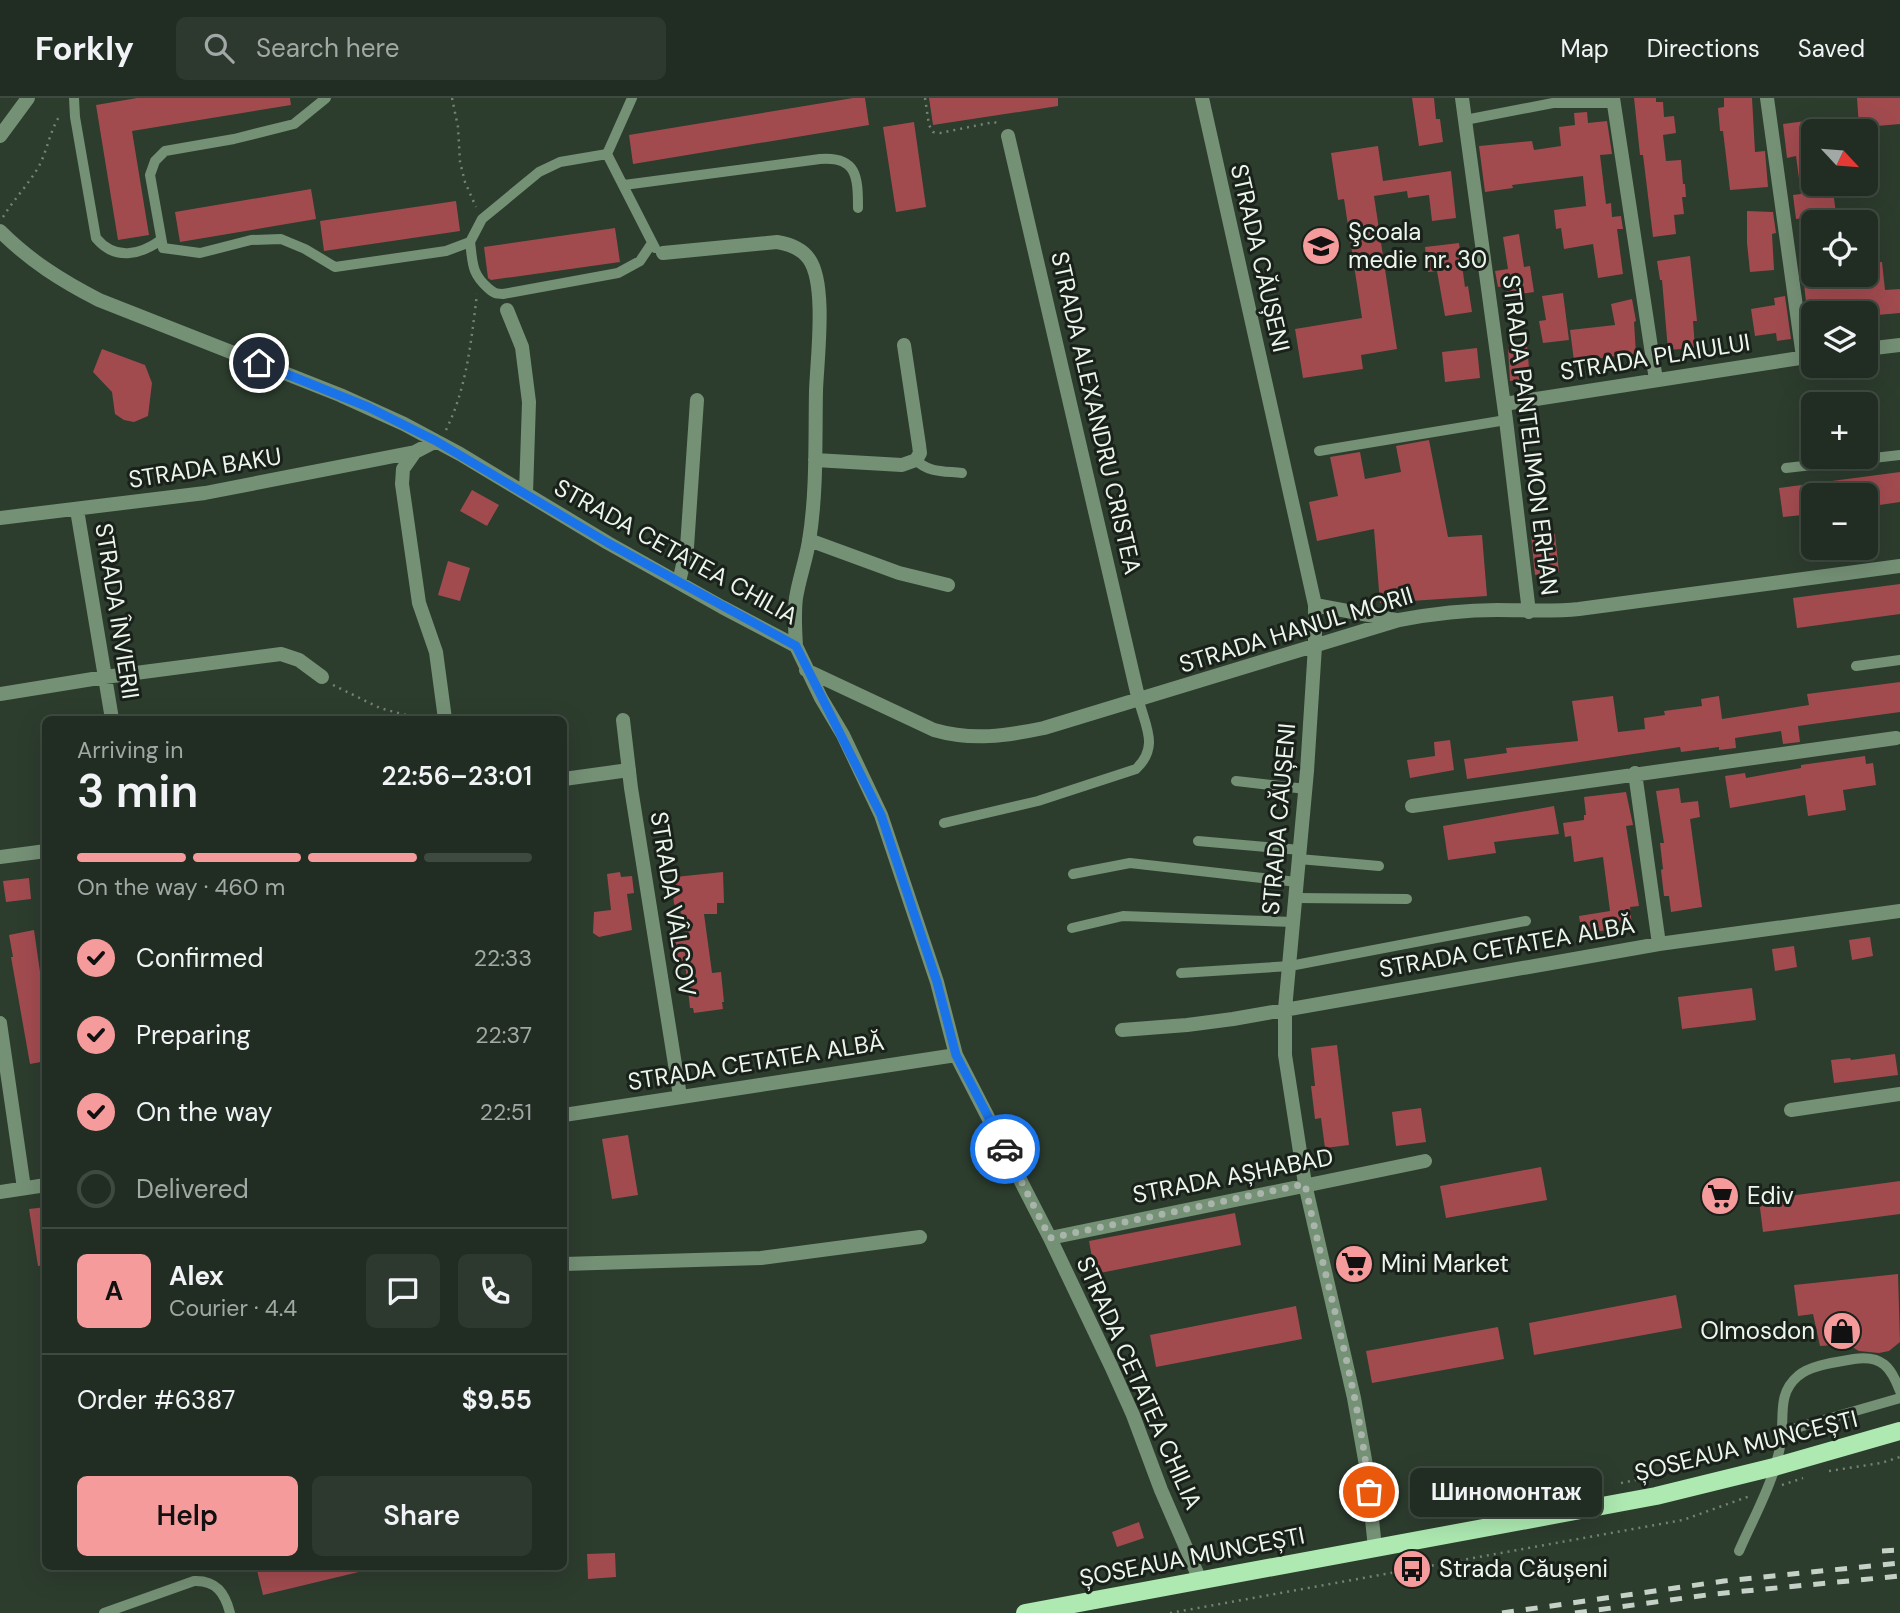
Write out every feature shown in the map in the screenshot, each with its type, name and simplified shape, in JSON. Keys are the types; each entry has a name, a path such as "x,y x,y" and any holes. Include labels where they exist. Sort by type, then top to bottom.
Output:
{"main road":[{"name":"ȘOSEAUA MUNCEȘTI","path":"1025,1613 1656,1496 1900,1431"}],"street":[{"path":"0,136 28,98"},
{"name":"STRADA CĂUȘENI","path":"1202,98 1315,605 1306,789 1284,1009 1285,1055 1305,1184 1354,1398 1367,1471 1375,1548"},
{"name":"STRADA PANTELIMON ERHAN","path":"1462,98 1530,612"},
{"path":"1767,98 1801,312"},
{"path":"1614,101 1656,380"},
{"name":"STRADA ALEXANDRU CRISTEA","path":"1009,136 1139,701"},
{"name":"STRADA CETATEA CHILIA","path":"0,231 39,266 99,300 340,395 437,442 608,543 796,646 881,815 937,982 956,1055 1050,1238 1133,1415 1161,1490 1200,1580"},
{"path":"658,248 777,242 793,246 809,259 815,271 819,324 815,460 809,540 796,598 796,646"},
{"path":"507,310 522,347 529,402 526,493"},
{"path":"815,460 902,464 916,460 920,453 904,345"},
{"path":"1878,348 1900,345"},
{"name":"STRADA PLAIULUI","path":"1504,404 1801,357"},
{"path":"679,582 687,547 693,490 697,400"},
{"name":"STRADA BAKU","path":"0,518 253,485 415,452 437,442"},
{"path":"415,452 403,469 402,484 419,603 436,652 445,716"},
{"name":"STRADA ÎNVIERII","path":"77,510 112,716"},
{"path":"809,540 899,573 948,585"},
{"name":"STRADA HANUL MORII","path":"806,670 934,730 966,736 997,737 1044,728 1139,701 1399,620 1433,613 1579,609 1900,566"},
{"path":"1315,605 1399,620"},
{"path":"0,694 281,654 299,660 322,677"},
{"name":"STRADA VÂLCOV","path":"623,720 680,1096"},
{"path":"1412,806 1896,737"},
{"path":"567,779 629,769"},
{"path":"1634,774 1659,944"},
{"path":"0,857 42,852"},
{"name":"STRADA CETATEA ALBĂ","path":"1122,1030 1187,1026 1659,944 1900,911"},
{"path":"0,1023 24,1188"},
{"name":"STRADA CETATEA ALBĂ","path":"567,1115 956,1055"},
{"path":"1791,1110 1900,1094"},
{"name":"STRADA AȘHABAD","path":"1050,1238 1425,1161"},
{"path":"0,1192 42,1186"},
{"path":"567,1264 761,1258 920,1237"}],"lane":[{"path":"326,98 294,124 234,139 165,151 155,161 150,175 163,248 200,253 251,240 281,239 305,249 335,267 446,251 470,242"},
{"path":"607,154 632,98"},
{"path":"73,99 96,238 103,247 123,255 148,249 161,240"},
{"path":"1465,120 1553,103 1614,101"},
{"path":"607,154 658,248 618,273 503,294 495,294 479,281 474,273 470,242 482,219 538,172 560,162 607,154"},
{"path":"624,185 820,159 841,159 852,167 858,189 858,208"},
{"path":"1320,451 1506,420"},
{"path":"1786,468 1900,455"},
{"path":"916,460 932,470 962,473"},
{"path":"1856,666 1900,660"},
{"path":"944,823 1038,801 1136,769 1147,759 1151,742 1139,701"},
{"path":"1236,782 1306,789"},
{"path":"1198,841 1379,866"},
{"path":"1073,874 1130,863 1297,882"},
{"path":"1296,898 1407,899"},
{"path":"1072,928 1124,916 1294,922"},
{"path":"1181,973 1290,966 1526,921"},
{"path":"1739,1551 1773,1467 1782,1432 1783,1398 1798,1376 1808,1370 1856,1359 1880,1362 1887,1365 1900,1391"},
{"path":"1782,1432 1900,1398"},
{"path":"104,1613 194,1581 203,1581 219,1589 226,1599 230,1613"}],"path":[{"path":"452,98 463,172 482,219"},
{"path":"925,98 929,125 933,132 940,133 994,122 1004,125 1009,136"},
{"path":"0,223 13,201 36,173 49,147 54,123 73,99"},
{"path":"437,442 456,410 467,370 479,281"},
{"path":"322,677 338,689 380,708 410,716"},
{"path":"1822,1472 1881,1463 1900,1457"},
{"path":"1616,1485 1670,1474"},
{"path":"1170,1613 1683,1520 1810,1475"}],"building":[{"path":"137,98 290,98 291,105 132,131 149,235 118,240 96,105"},
{"path":"865,98 869,125 633,164 629,135"},
{"path":"929,98 1058,98 1058,106 933,125"},
{"path":"1412,98 1434,98 1436,119 1440,119 1443,142 1419,146"},
{"path":"1634,98 1656,98 1656,102 1663,102 1664,117 1674,116 1676,133 1663,135 1666,161 1681,160 1685,184 1686,197 1682,197 1684,214 1674,215 1676,234 1653,237"},
{"path":"1724,98 1752,98 1755,152 1765,151 1768,187 1730,190 1718,108 1724,107"},
{"path":"1857,98 1900,98 1900,124 1878,126 1878,119 1858,119"},
{"path":"1587,112 1588,123 1607,121 1612,154 1600,155 1606,204 1611,203 1612,217 1621,216 1623,229 1617,229 1623,274 1598,278 1593,244 1564,249 1561,228 1556,229 1554,210 1586,206 1583,176 1512,185 1513,188 1485,192 1479,146 1532,141 1534,150 1561,146 1559,127 1575,125 1574,113"},
{"path":"914,122 926,207 896,212 883,127"},
{"path":"1801,122 1801,194 1796,156 1787,158 1783,124"},
{"path":"1378,146 1383,181 1451,171 1456,218 1432,221 1429,195 1408,198 1407,191 1374,196 1397,349 1361,355 1363,369 1303,378 1295,329 1362,318 1344,199 1338,200 1331,153"},
{"path":"311,189 316,219 180,242 175,212"},
{"path":"1793,195 1834,196 1836,210 1801,210 1801,218 1796,219"},
{"path":"456,201 460,231 324,251 320,221"},
{"path":"1747,211 1773,212 1776,233 1772,234 1774,270 1750,272"},
{"path":"615,228 620,262 491,280 488,278 484,247"},
{"path":"1519,234 1524,267 1530,266 1534,292 1507,296 1506,286 1498,287 1495,271 1508,269 1503,237"},
{"path":"1459,243 1465,287 1468,286 1472,312 1445,316 1437,271 1428,272 1425,247"},
{"path":"1690,256 1697,321 1693,321 1695,348 1668,350 1662,280 1657,261"},
{"path":"1878,262 1882,262 1885,290 1900,289 1900,313 1878,315 1878,301 1806,301 1804,287 1878,287"},
{"path":"1563,293 1569,340 1543,343 1539,321 1546,320 1542,296"},
{"path":"1785,296 1791,339 1777,341 1776,333 1755,336 1751,309 1775,305 1774,298"},
{"path":"1632,299 1636,321 1636,354 1574,361 1570,330 1615,325 1611,304"},
{"path":"1527,345 1530,379 1510,381 1508,348"},
{"path":"1477,348 1480,378 1445,382 1442,352"},
{"path":"102,349 145,365 152,383 148,416 134,422 115,414 112,392 93,372"},
{"path":"1429,440 1448,537 1482,535 1487,596 1380,603 1374,529 1317,541 1309,502 1338,496 1330,457 1360,452 1365,479 1401,472 1396,446"},
{"path":"1900,472 1900,502 1878,505 1878,483 1817,483"},
{"path":"1801,485 1801,515 1783,517 1779,488"},
{"path":"472,490 499,505 487,526 460,511"},
{"path":"1555,534 1559,572 1535,575 1531,536"},
{"path":"448,561 470,568 460,601 438,595"},
{"path":"1900,584 1900,614 1797,628 1793,598"},
{"path":"1900,682 1900,712 1798,726 1800,742 1783,744 1781,731 1735,738 1736,748 1719,750 1719,747 1681,752 1680,747 1467,779 1464,759 1507,753 1506,748 1578,741 1572,701 1613,696 1618,732 1645,729 1644,718 1665,715 1664,711 1702,706 1701,699 1719,696 1722,719 1809,705 1807,694"},
{"path":"1450,740 1454,770 1410,778 1407,760 1435,756 1434,742"},
{"path":"1865,756 1866,764 1873,763 1876,785 1843,790 1846,810 1808,816 1805,795 1730,808 1725,776 1745,773 1746,778 1801,768 1801,765"},
{"path":"1679,788 1681,803 1698,801 1700,817 1690,819 1702,907 1671,912 1669,896 1664,896 1660,843 1664,843 1656,791"},
{"path":"1626,792 1633,825 1626,826 1639,906 1630,907 1632,926 1582,934 1579,916 1610,911 1603,857 1574,862 1571,836 1565,837 1563,823 1584,820 1584,797"},
{"path":"1554,806 1559,834 1494,842 1496,853 1448,860 1443,826"},
{"path":"620,872 621,877 632,876 634,893 627,894 632,930 599,937 593,933 594,912 611,910 607,874"},
{"path":"723,872 724,903 717,903 717,914 704,914 712,973 721,972 723,1009 694,1013 693,1008 690,1008 685,963 676,965 672,939 687,937 680,910 674,904 675,877"},
{"path":"29,878 31,899 6,902 3,881"},
{"path":"34,930 42,972 42,1062 30,1064 9,935"},
{"path":"1870,937 1873,956 1852,960 1849,940"},
{"path":"1794,946 1797,967 1775,971 1772,949"},
{"path":"1752,988 1756,1020 1682,1029 1678,997"},
{"path":"1337,1045 1349,1145 1325,1148 1321,1118 1315,1119 1311,1086 1315,1086 1311,1048"},
{"path":"1895,1054 1898,1075 1834,1083 1831,1060"},
{"path":"1421,1108 1426,1142 1396,1146 1392,1112"},
{"path":"628,1135 638,1195 612,1199 602,1139"},
{"path":"1541,1167 1547,1200 1446,1218 1440,1186"},
{"path":"1900,1181 1900,1214 1763,1232 1759,1200"},
{"path":"42,1207 42,1266 38,1266 29,1209"},
{"path":"1235,1213 1241,1245 1095,1274 1089,1241"},
{"path":"1898,1274 1900,1342 1889,1351 1859,1351 1847,1344 1820,1346 1813,1314 1798,1316 1794,1285"},
{"path":"1676,1295 1682,1328 1534,1355 1529,1323"},
{"path":"1296,1306 1302,1339 1156,1367 1150,1335"},
{"path":"1498,1327 1504,1359 1372,1383 1366,1351"},
{"path":"1139,1522 1144,1538 1117,1547 1112,1532"},
{"path":"615,1553 616,1577 588,1579 587,1554"},
{"path":"257,1570 363,1570 363,1571 263,1595"}],"railway":[{"path":"1882,1551 1900,1550"},
{"path":"1502,1613 1724,1581 1900,1563"},
{"path":"1575,1613 1714,1594 1900,1576"}],"way so far":[{"path":"1005,1149 1050,1238 1305,1184 1326,1281 1346,1355 1369,1492"}],"place":[{"name":"Şcoala medie nr. 30","path":"1321,246"},
{"name":"Ediv","path":"1720,1196"},
{"name":"Mini Market","path":"1354,1264"},
{"name":"Olmosdon","path":"1842,1331"},
{"name":"Шиномонтаж","path":"1369,1492"},
{"name":"Strada Căușeni","path":"1412,1569"}],"route":[{"path":"259,363 404,424 608,543 796,646 881,815 937,982 956,1055 1005,1149"}]}
